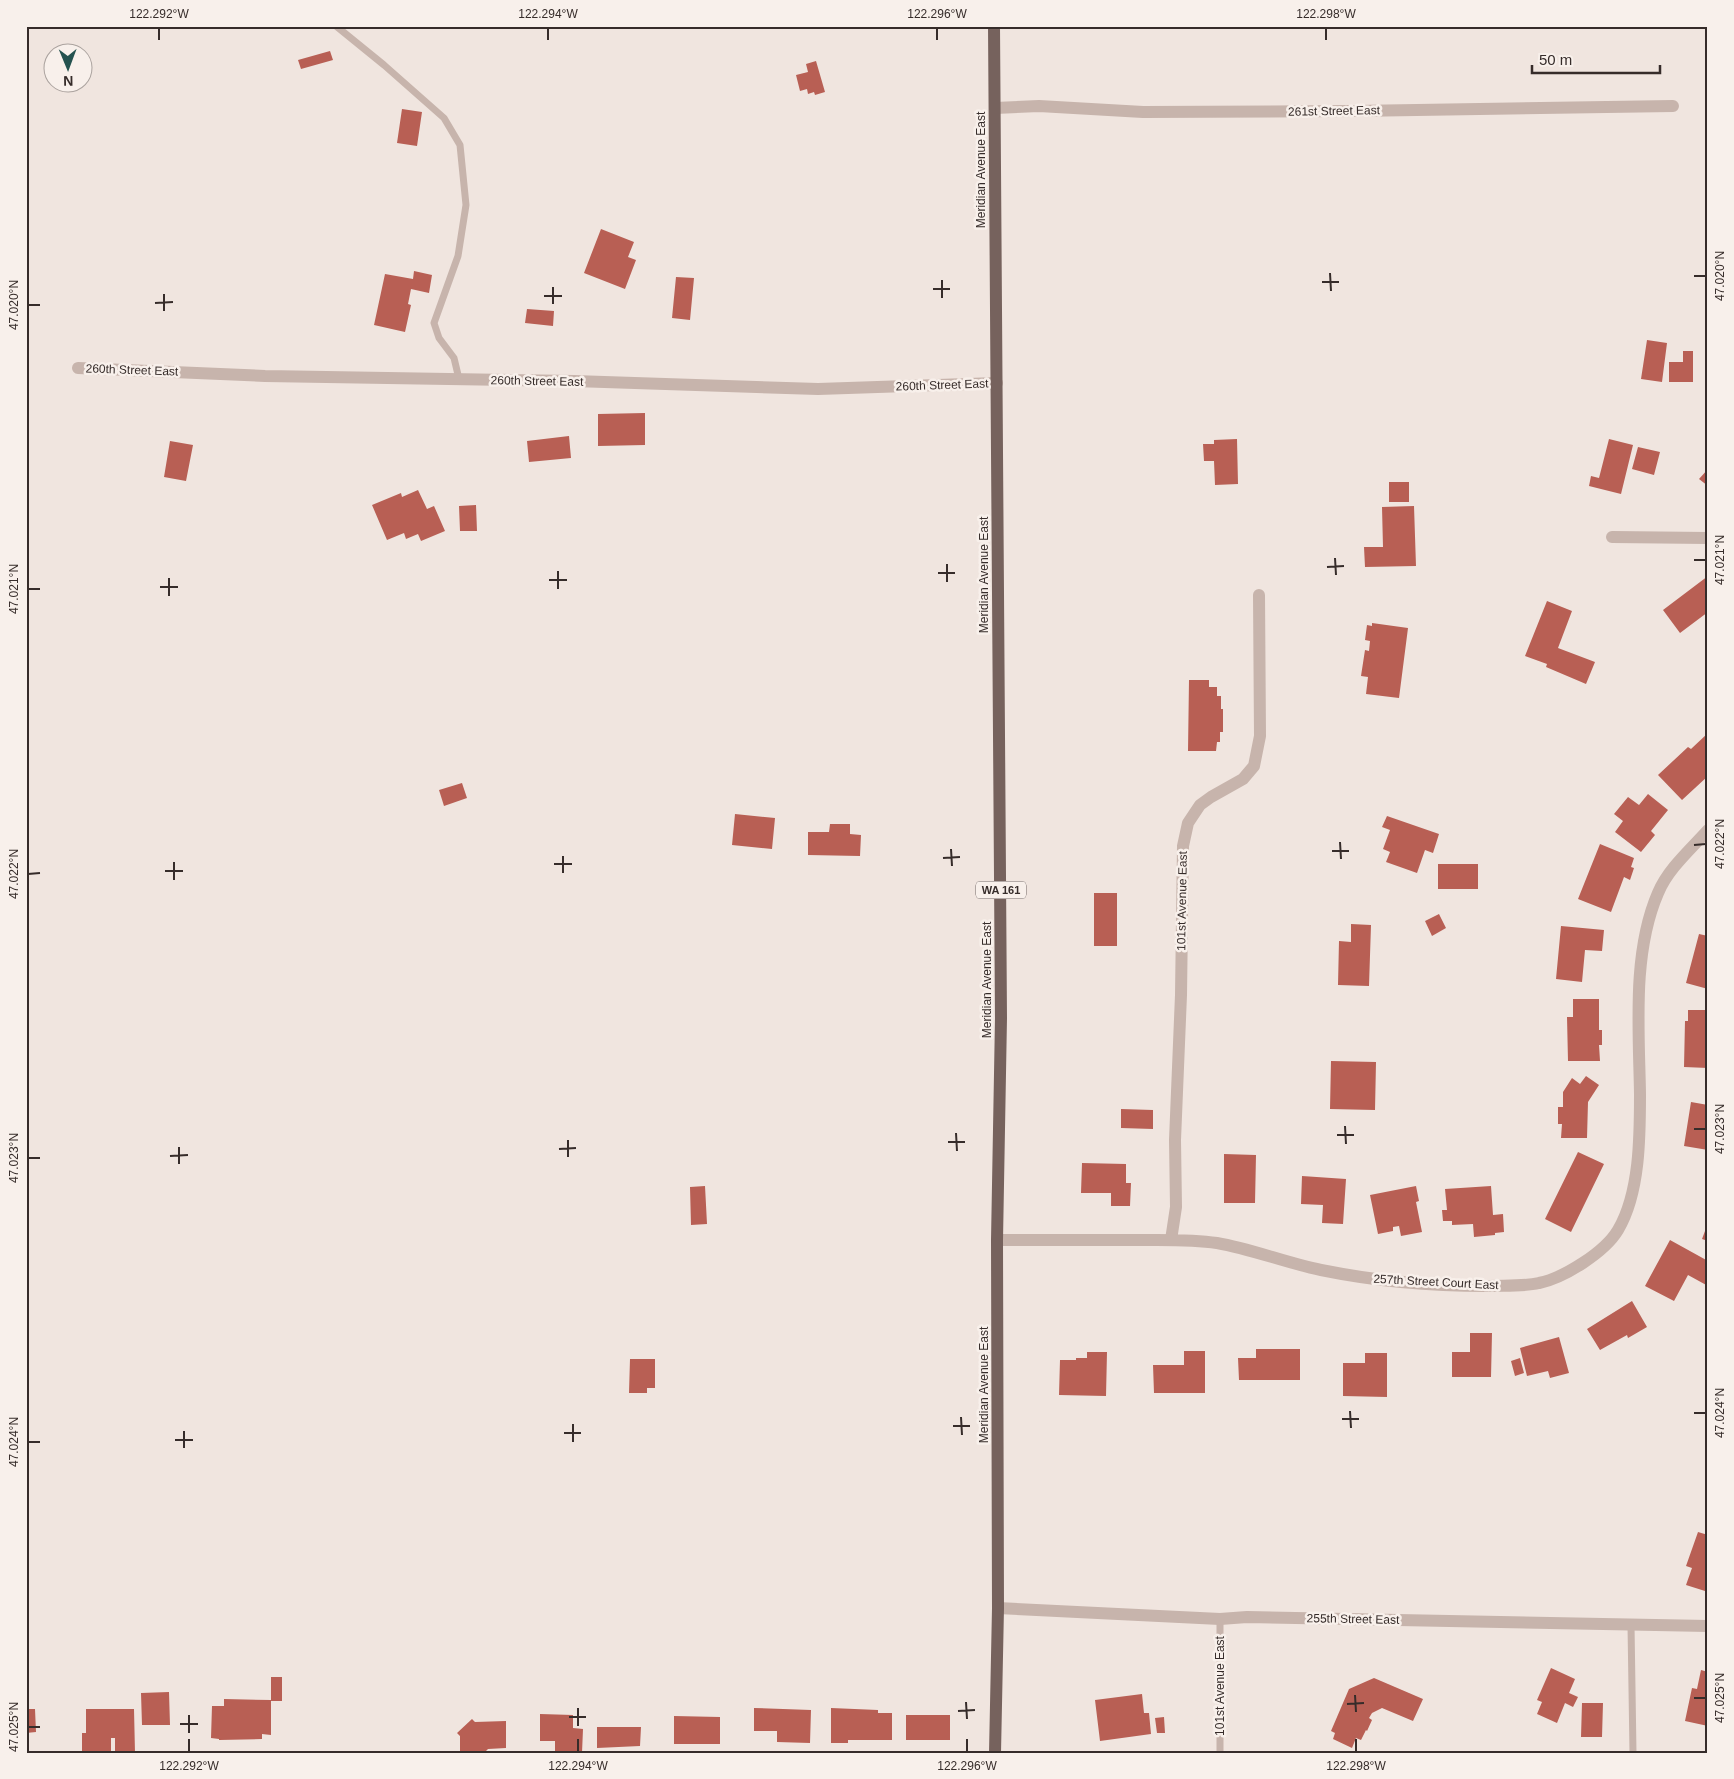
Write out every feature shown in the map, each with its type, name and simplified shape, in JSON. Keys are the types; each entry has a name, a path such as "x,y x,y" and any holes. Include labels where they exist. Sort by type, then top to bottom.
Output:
{"main road":[{"name":"Meridian Avenue East","path":"994,26 1002,1018 997,1240 998,1608 995,1753"}],"street":[{"name":"261st Street East","path":"995,108 1039,106 1143,112 1674,106"},
{"name":"260th Street East","path":"78,368 265,376 459,379 818,389 997,384"},
{"path":"1612,537 1708,538"},
{"name":"101st Avenue East","path":"1171,1240 1176,1206 1175,1140 1181,995 1183,846 1188,823 1200,805 1243,779 1254,766 1260,736 1259,595"},
{"name":"257th Street Court East","path":"997,1240 1171,1240 1215,1242 1263,1253 1318,1270 1376,1280 1464,1286 1540,1283 1580,1265 1596,1255 1618,1230 1627,1209 1636,1170 1640,1125 1639,1006 1642,952 1648,922 1658,891 1674,867 1708,830"},
{"name":"255th Street East","path":"998,1608 1220,1619 1247,1617 1708,1626"}],"lane":[{"path":"336,26 444,118 460,145 466,205 458,256 434,323 439,338 454,358 459,379"},
{"name":"101st Avenue East","path":"1220,1619 1220,1753"},
{"path":"1631,1625 1633,1753"}],"building":[{"path":"330,51 333,60 301,69 298,60"},
{"path":"816,61 825,92 815,95 814,92 808,94 807,89 800,91 796,75 808,72 806,64"},
{"path":"402,109 422,112 417,146 397,143"},
{"path":"601,229 634,242 628,257 636,260 625,289 584,273"},
{"path":"414,271 432,275 429,293 411,289 408,304 411,305 405,332 374,325 385,274 413,279"},
{"path":"676,277 694,278 690,320 672,318"},
{"path":"527,309 554,311 553,326 525,323"},
{"path":"1647,340 1667,343 1662,382 1641,379"},
{"path":"1683,351 1693,351 1693,382 1669,382 1669,362 1683,362"},
{"path":"645,413 645,445 598,446 598,414"},
{"path":"569,436 571,458 529,462 527,441"},
{"path":"1237,439 1238,484 1215,485 1214,461 1204,461 1203,444 1214,444 1214,440"},
{"path":"1609,439 1633,445 1621,494 1589,486 1591,476 1599,478"},
{"path":"170,441 193,445 186,481 164,477"},
{"path":"1638,447 1660,452 1654,475 1632,469"},
{"path":"1708,469 1708,486 1699,479"},
{"path":"1389,482 1409,482 1409,502 1389,502"},
{"path":"418,490 427,509 434,506 445,531 421,541 418,534 406,539 404,533 387,540 372,505 401,493 402,497"},
{"path":"476,505 477,531 460,531 459,506"},
{"path":"1414,506 1416,566 1365,567 1364,547 1383,547 1382,507"},
{"path":"1708,576 1708,612 1680,633 1663,610"},
{"path":"1547,601 1572,611 1558,648 1595,662 1586,684 1546,667 1547,664 1525,656"},
{"path":"1372,623 1408,628 1399,698 1366,694 1368,677 1361,676 1365,650 1369,651 1370,641 1365,640 1367,625 1372,626"},
{"path":"1189,680 1209,680 1209,687 1217,687 1217,696 1221,696 1223,732 1220,732 1220,742 1217,742 1216,751 1188,751"},
{"path":"1708,733 1708,776 1682,800 1658,775 1688,747 1691,749"},
{"path":"462,783 467,798 444,806 439,790"},
{"path":"1648,794 1668,810 1651,831 1655,835 1641,852 1615,832 1623,821 1614,814 1628,797 1639,805"},
{"path":"735,814 775,818 772,849 732,845"},
{"path":"1387,816 1439,834 1433,853 1425,850 1417,873 1386,862 1390,852 1383,849 1390,830 1382,827"},
{"path":"830,824 850,824 850,834 861,835 860,856 808,855 808,832 829,832"},
{"path":"1600,844 1634,858 1631,867 1634,868 1630,880 1624,877 1611,912 1578,899"},
{"path":"1438,864 1478,864 1478,889 1438,889"},
{"path":"1094,893 1117,893 1117,946 1094,946"},
{"path":"1439,914 1446,928 1432,936 1425,921"},
{"path":"1351,924 1371,925 1369,986 1338,985 1339,941 1351,942"},
{"path":"1561,926 1604,930 1602,951 1585,950 1582,982 1556,979"},
{"path":"1699,934 1708,936 1708,989 1686,983"},
{"path":"1573,999 1599,999 1599,1030 1602,1030 1602,1045 1599,1045 1600,1061 1568,1061 1567,1017 1573,1017"},
{"path":"1688,1010 1708,1010 1708,1068 1684,1067 1685,1021 1688,1021"},
{"path":"1331,1061 1376,1062 1375,1110 1330,1109"},
{"path":"1586,1076 1599,1085 1588,1102 1587,1138 1561,1138 1562,1124 1558,1124 1558,1107 1563,1107 1563,1092 1572,1078 1580,1084"},
{"path":"1691,1102 1708,1105 1708,1150 1684,1146"},
{"path":"1121,1109 1153,1110 1153,1129 1121,1128"},
{"path":"1578,1152 1604,1164 1571,1232 1545,1219"},
{"path":"1224,1154 1256,1155 1255,1203 1224,1203"},
{"path":"1082,1163 1126,1164 1126,1183 1131,1183 1130,1206 1111,1206 1111,1193 1081,1193"},
{"path":"1302,1176 1346,1179 1343,1224 1322,1223 1323,1205 1301,1204"},
{"path":"705,1186 707,1224 691,1225 690,1187"},
{"path":"1416,1186 1419,1201 1416,1202 1422,1232 1401,1236 1399,1226 1393,1227 1393,1231 1378,1234 1370,1195"},
{"path":"1491,1186 1493,1215 1503,1214 1504,1232 1474,1237 1473,1224 1452,1225 1452,1221 1443,1221 1442,1210 1447,1210 1445,1189"},
{"path":"1708,1223 1708,1241 1702,1239"},
{"path":"1670,1240 1708,1261 1708,1286 1688,1275 1674,1301 1645,1286"},
{"path":"1632,1301 1647,1327 1628,1338 1627,1335 1600,1350 1587,1329"},
{"path":"1470,1333 1492,1333 1491,1377 1452,1377 1452,1352 1470,1352"},
{"path":"1559,1337 1569,1373 1550,1378 1548,1371 1527,1376 1520,1348"},
{"path":"1256,1349 1300,1349 1300,1380 1239,1380 1238,1358 1256,1358"},
{"path":"1184,1351 1205,1351 1205,1393 1154,1393 1153,1365 1184,1365"},
{"path":"1087,1352 1107,1352 1106,1396 1059,1395 1060,1360 1087,1358"},
{"path":"1365,1353 1387,1353 1387,1397 1343,1396 1343,1363 1365,1363"},
{"path":"1520,1358 1524,1373 1515,1376 1511,1361"},
{"path":"630,1359 655,1359 655,1388 647,1388 647,1393 629,1393"},
{"path":"1698,1532 1708,1535 1708,1584 1705,1591 1686,1585 1692,1568 1686,1566"},
{"path":"1551,1668 1575,1679 1569,1693 1578,1697 1573,1707 1565,1703 1557,1723 1537,1714 1542,1702 1537,1700"},
{"path":"1701,1670 1708,1672 1708,1726 1685,1721 1692,1688 1697,1689"},
{"path":"271,1677 282,1677 282,1701 271,1701"},
{"path":"1374,1678 1423,1699 1413,1721 1382,1708 1372,1713 1369,1718 1372,1720 1367,1731 1361,1740 1356,1738 1352,1748 1333,1739 1335,1733 1331,1731 1349,1689"},
{"path":"169,1692 170,1725 142,1725 141,1693"},
{"path":"1142,1694 1144,1713 1149,1713 1151,1734 1100,1741 1095,1700"},
{"path":"224,1699 271,1700 271,1735 262,1734 262,1739 219,1740 211,1738 212,1706 224,1706"},
{"path":"1582,1703 1603,1703 1602,1737 1581,1737"},
{"path":"754,1708 811,1710 810,1743 777,1742 777,1731 754,1731"},
{"path":"831,1708 878,1710 878,1713 892,1713 892,1740 848,1740 848,1743 831,1743"},
{"path":"26,1709 35,1709 36,1732 26,1733"},
{"path":"86,1709 134,1709 135,1753 115,1753 115,1738 111,1738 111,1753 82,1753 82,1733 86,1733"},
{"path":"540,1714 573,1715 573,1728 583,1729 582,1753 555,1753 555,1741 540,1741"},
{"path":"906,1715 950,1715 950,1740 906,1740"},
{"path":"674,1716 720,1717 720,1744 674,1744"},
{"path":"1164,1717 1165,1733 1157,1733 1155,1718"},
{"path":"472,1719 475,1722 506,1721 506,1748 488,1749 484,1753 460,1753 460,1736 457,1733"},
{"path":"597,1727 641,1727 640,1746 597,1748"}]}
